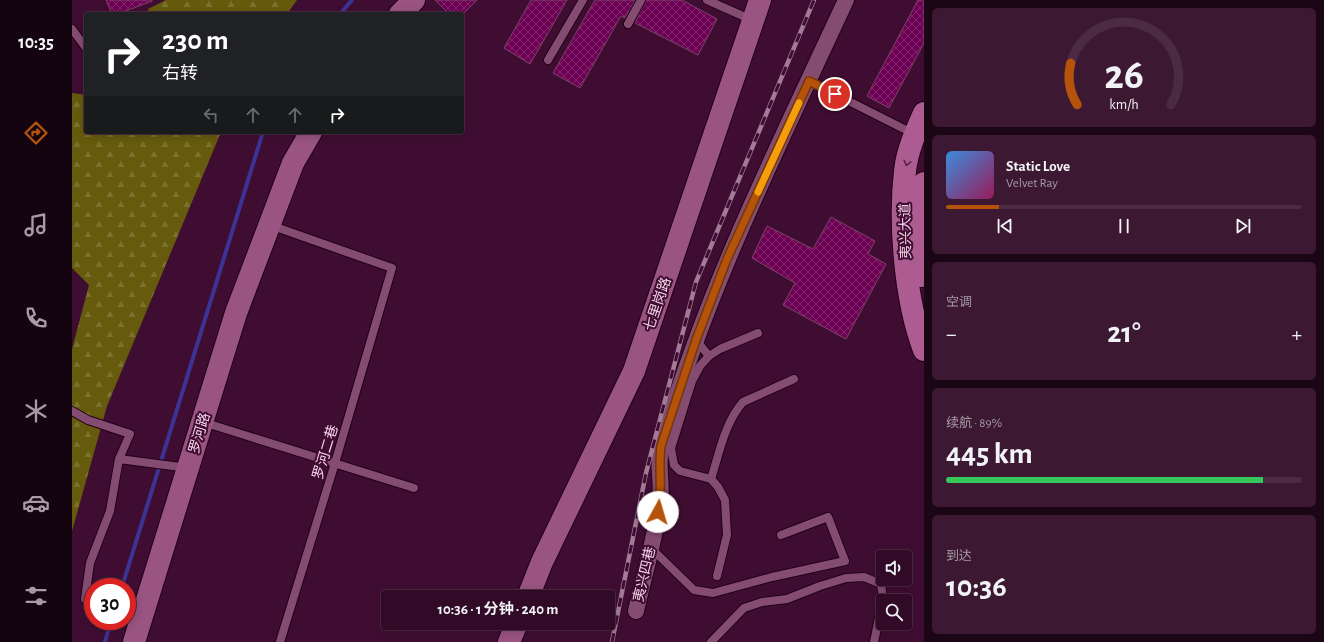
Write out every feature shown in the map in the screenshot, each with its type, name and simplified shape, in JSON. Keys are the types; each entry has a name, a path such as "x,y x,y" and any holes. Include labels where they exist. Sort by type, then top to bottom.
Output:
{"main road":[{"path":"388,12 400,0"},
{"path":"402,12 414,0"},
{"name":"七里岗路","path":"531,590 542,562 634,371 697,189 756,10"},
{"name":"夷兴大道","path":"924,113 914,134 905,170 905,261 913,307 924,350"},
{"name":"罗河路","path":"269,225 282,161 298,134"},
{"name":"罗河路","path":"134,642 236,313 293,163 310,134"},
{"name":"夷兴大道","path":"924,183 919,262 924,307"},
{"path":"508,642 514,630"}],"street":[{"name":"夷兴四巷","path":"636,611 660,501 659,461 661,446 696,340 727,259 846,0"}],"lane":[{"path":"548,60 583,0"},
{"path":"628,24 641,0"},
{"path":"707,0 756,10"},
{"path":"72,29 84,45"},
{"path":"809,81 914,134"},
{"name":"罗河二巷","path":"269,225 392,268 335,463 280,642"},
{"path":"717,576 727,535 727,513 725,500 711,478 680,471 674,464 671,448 692,381 700,366 709,356 729,344 758,333"},
{"path":"696,340 709,356"},
{"path":"711,478 722,445 738,408 743,402 794,379"},
{"path":"72,411 88,420 130,434 119,459 110,512 90,563 88,578"},
{"path":"202,422 414,488"},
{"path":"119,459 188,468"},
{"path":"650,548 694,590 713,593 765,578 845,561 828,517 781,535"},
{"path":"711,642 744,608 762,602 787,599 846,578 864,577 881,584 883,599 874,642"}],"green space":[{"path":"166,0 297,0 288,12 149,12 148,9"},
{"path":"72,93 84,95 84,134 220,134 107,406 72,531 72,349 89,285 72,268"}],"building":[{"path":"106,0 152,0 123,12 111,12"},
{"path":"435,0 477,0 464,13 447,12"},
{"path":"531,0 567,0 530,64 504,48"},
{"path":"595,0 635,0 625,18 621,16 580,88 553,73"},
{"path":"646,0 682,0 717,19 698,55 635,23"},
{"path":"918,0 924,0 924,43 889,108 867,96"},
{"path":"831,217 875,241 868,254 886,264 846,339 783,305 795,283 752,258 767,226 813,249"}],"waterway":[{"path":"342,12 352,0"},
{"path":"125,578 262,134"},
{"path":"105,642 108,630"}],"railway":[{"path":"612,642 646,473 696,282 814,0"}],"slow traffic":[{"path":"758,192 799,103"}],"route":[{"path":"658,512 660,501 659,461 661,446 677,393 727,259 809,81 835,94"}]}
